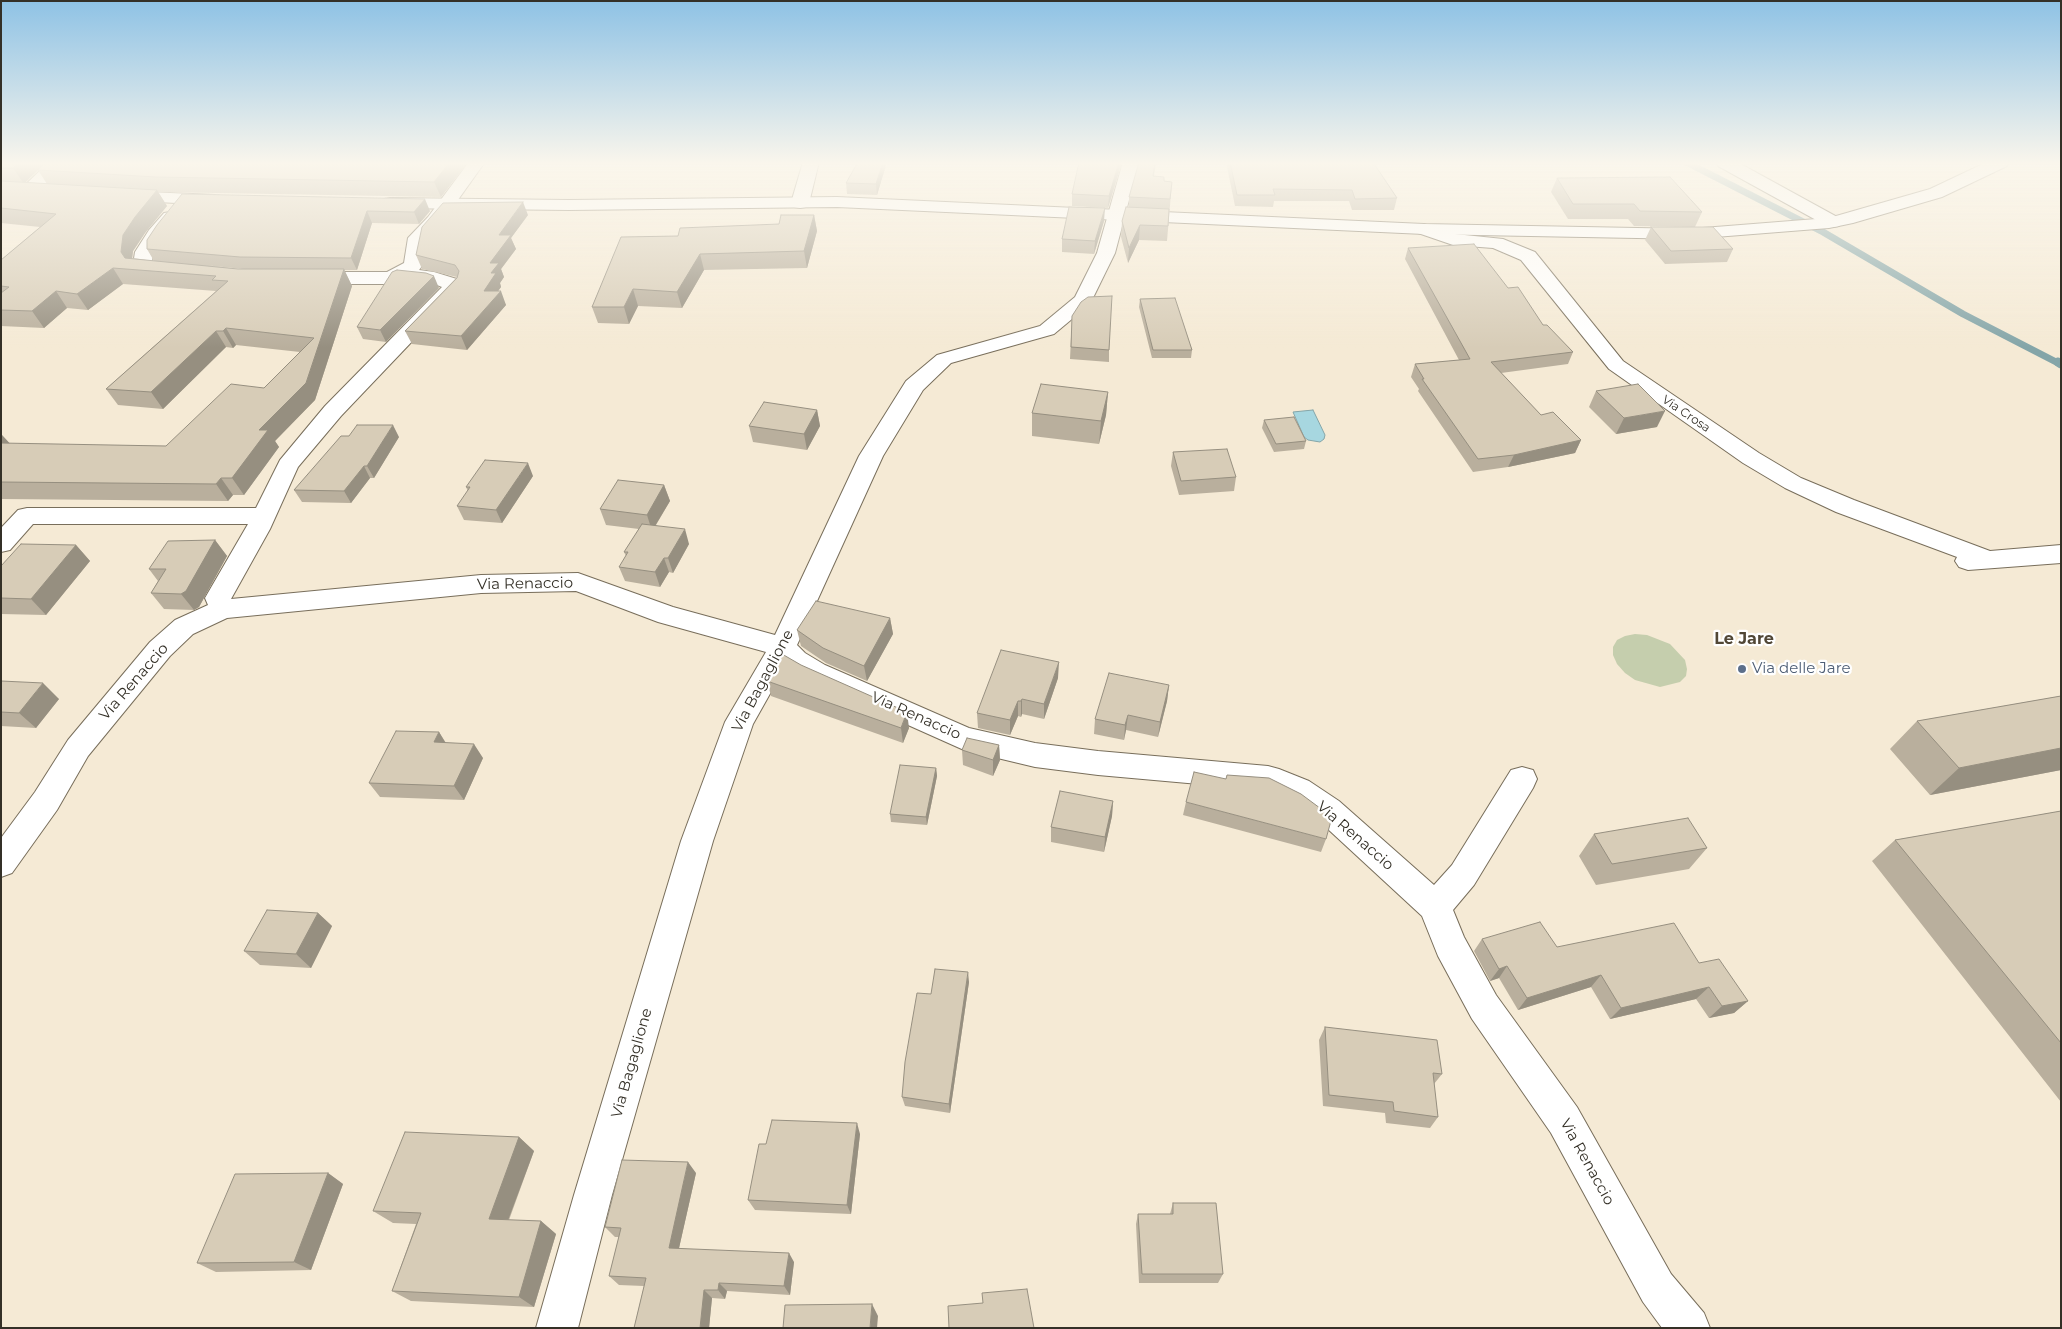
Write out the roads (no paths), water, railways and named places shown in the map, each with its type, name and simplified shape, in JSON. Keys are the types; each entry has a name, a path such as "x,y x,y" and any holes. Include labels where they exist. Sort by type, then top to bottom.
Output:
{"street":[{"path":"163,224 144,252 143,268 188,272"},
{"path":"291,278 388,278 400,274 413,266 417,238 429,224"},
{"name":"Via Bagaglione","path":"557,1328 596,1186 697,841 740,722 783,647 871,456 914,386 944,359 1047,330 1083,300 1106,253 1114,224"},
{"path":"1322,224 1424,229 1690,234 1807,224"},
{"name":"Via Crosa","path":"1424,229 1453,239 1496,243 1528,256 1616,365 1751,458 1784,478 1845,506 1975,560 2061,554"},
{"path":"223,609 218,598 264,516 288,465 333,411 451,290 453,284 434,278 400,274"},
{"path":"1,544 28,516 264,516"},
{"name":"Via Renaccio","path":"1,863 46,801 78,748 160,649 184,627 223,609 481,584 578,582 666,615 783,647 795,660 815,672 964,738 1035,754 1080,761 1268,778 1298,790 1328,810 1435,907 1450,945 1484,1007 1564,1120 1656,1288 1689,1328"},
{"path":"1435,907 1463,875 1522,779"}],"water":[{"path":"1313,410 1325,435 1324,439 1320,442 1308,440 1304,437 1293,412"}],"waterway":[{"path":"1807,224 1963,314 2060,364"}],"place":[{"name":"Via delle Jare","path":"1742,669"}],"district":[{"name":"Le Jare","path":"1744,639"}]}
